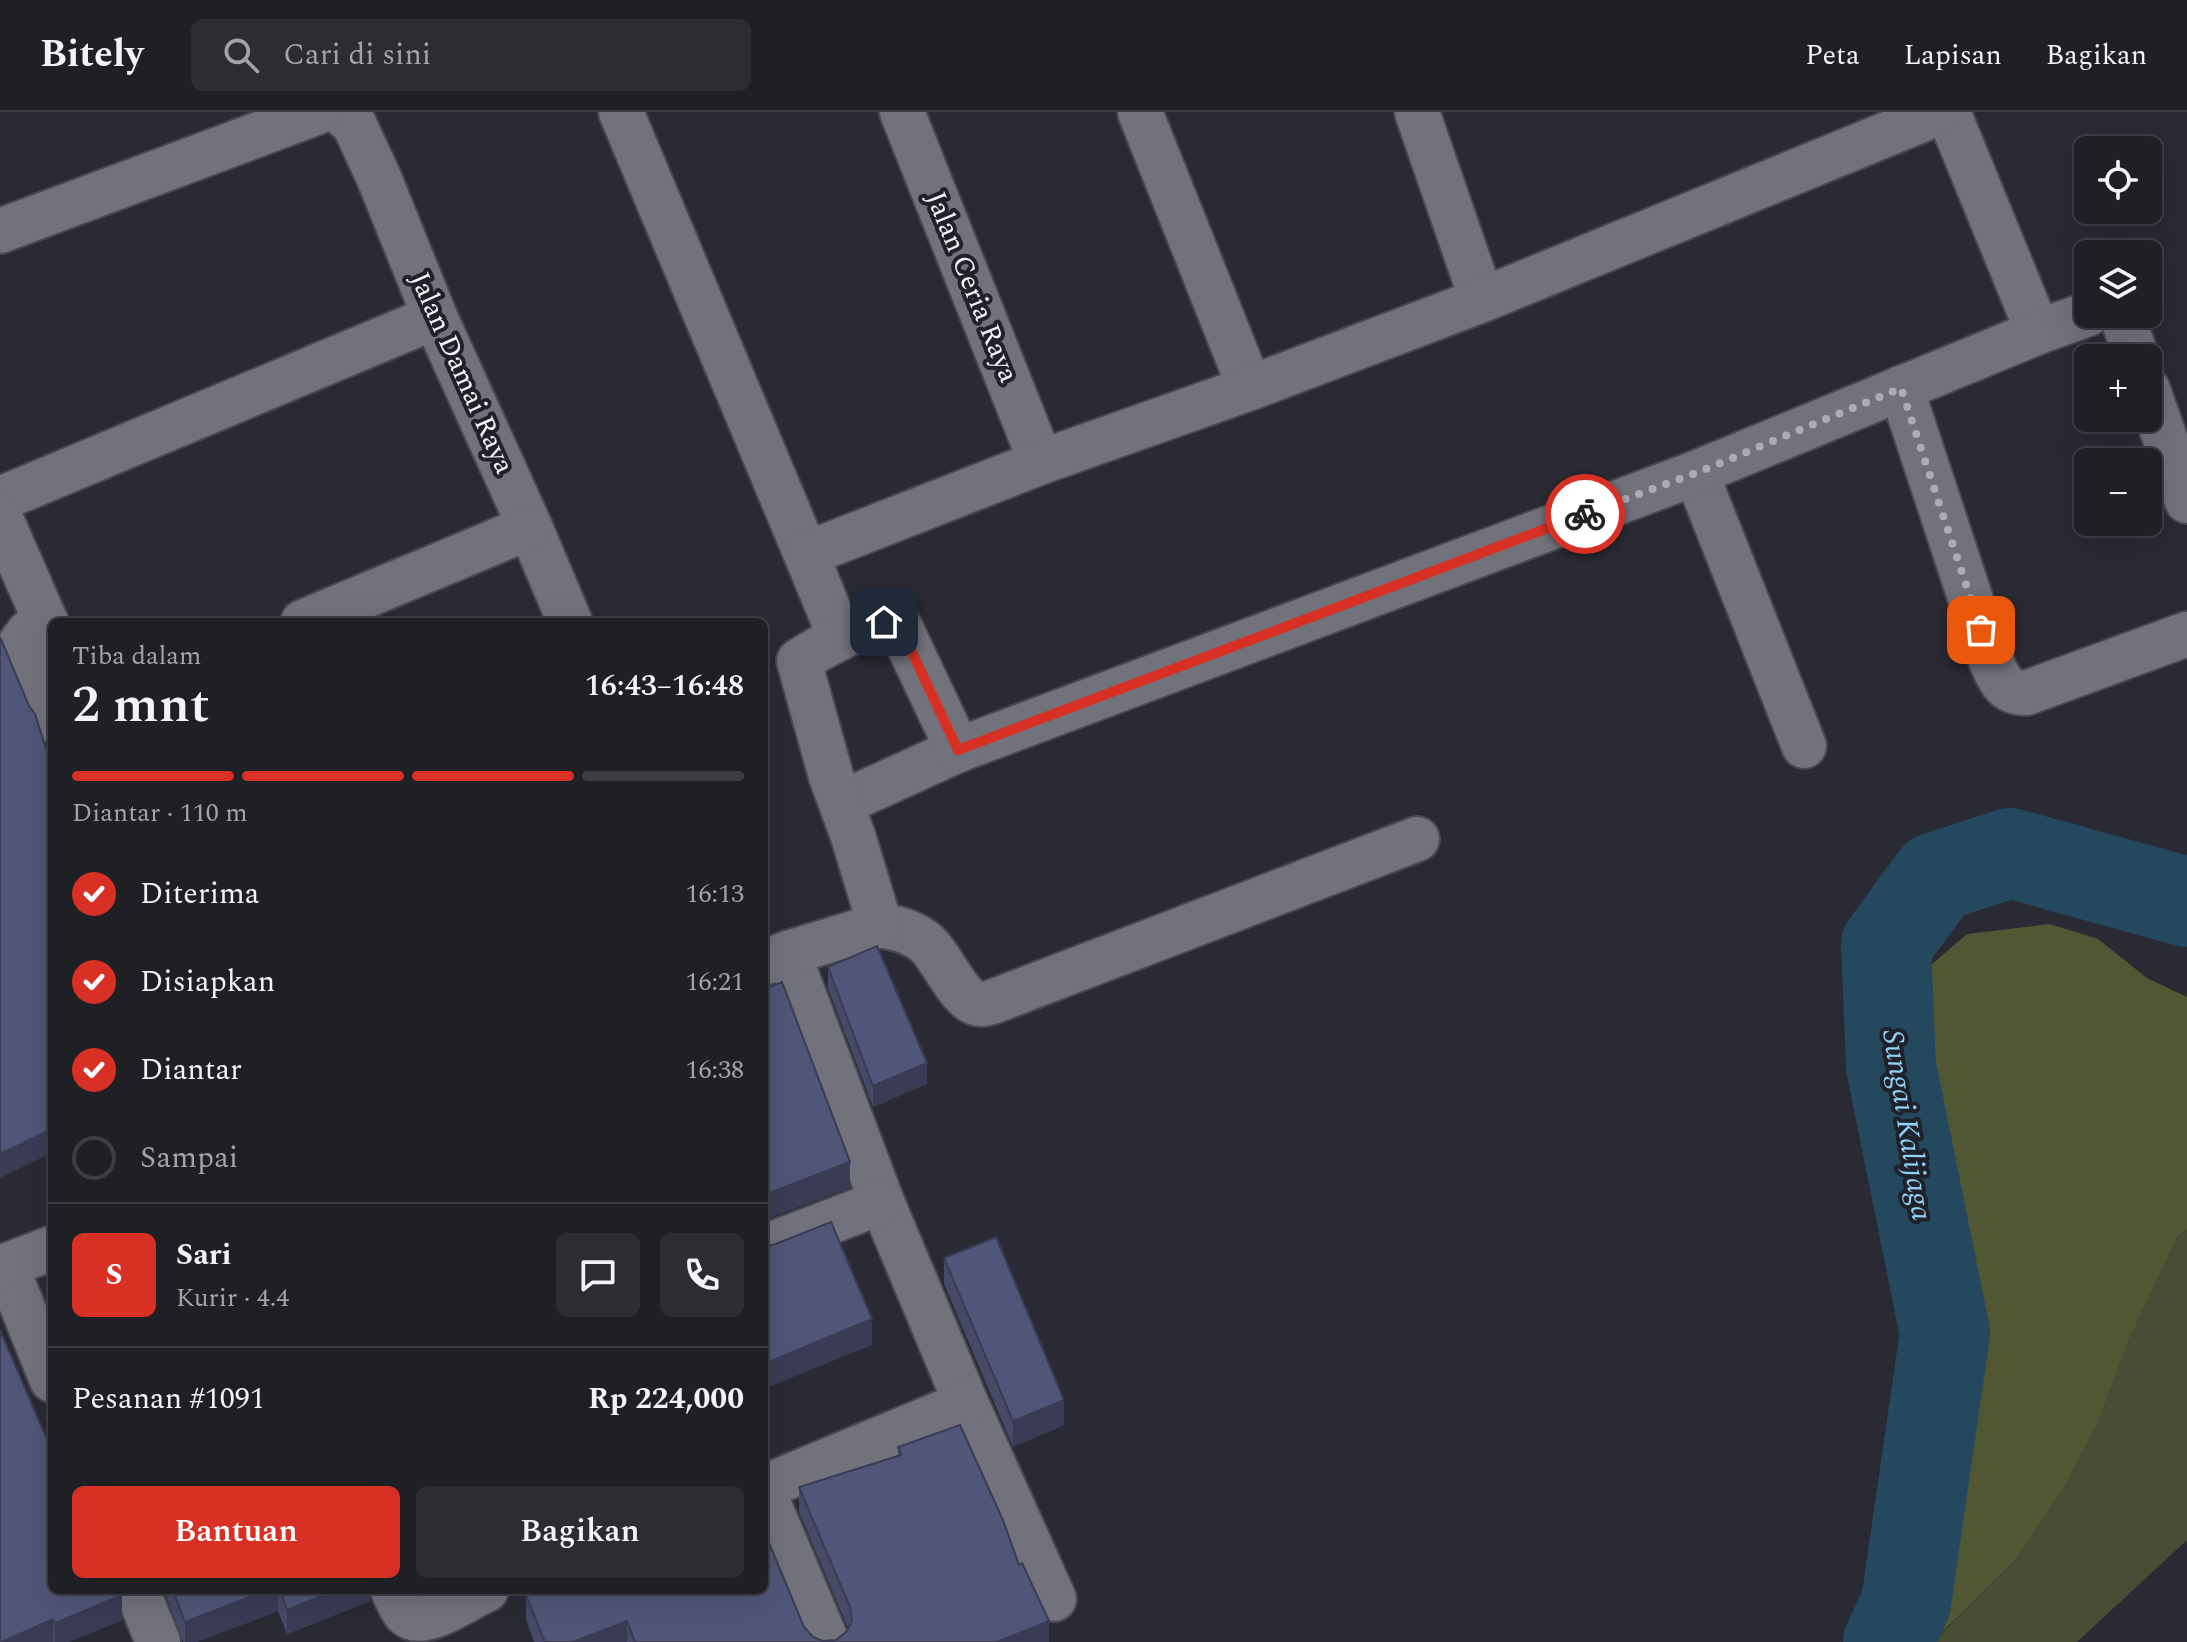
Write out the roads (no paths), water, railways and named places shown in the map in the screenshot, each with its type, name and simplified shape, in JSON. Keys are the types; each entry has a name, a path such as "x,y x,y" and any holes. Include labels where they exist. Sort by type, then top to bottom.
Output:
{"street":[{"path":"621,112 840,637"},
{"name":"Jalan Ceria Raya","path":"902,112 1041,462"},
{"path":"1140,112 1250,388"},
{"path":"1417,112 1482,300"},
{"path":"806,554 1041,462 1250,388 1482,300 1941,112"},
{"path":"1948,112 2038,332"},
{"path":"0,231 349,115"},
{"name":"Jalan Damai Raya","path":"349,115 568,618"},
{"path":"48,627 2,521 435,317"},
{"path":"842,803 958,750 1696,473 2074,319"},
{"path":"1901,388 1991,661 2003,686 2015,693 2026,693 2187,634"},
{"path":"2162,430 2187,501"},
{"path":"1696,473 1804,746"},
{"path":"313,618 530,527"},
{"path":"880,925 814,719 781,669 840,637 884,622 893,623 900,627 958,750"},
{"path":"48,629 29,632 20,644 48,710"},
{"path":"1054,1599 966,1403 776,958 880,925 898,928 930,946 970,1001 979,1004 992,1002 1417,839"},
{"path":"768,1245 882,1202"},
{"path":"48,1250 3,1267 48,1371"},
{"path":"768,1485 966,1403"},
{"path":"768,1502 827,1642"},
{"path":"139,1594 158,1642"},
{"path":"395,1594 406,1614 415,1619 435,1617 477,1594"}],"waterway":[{"name":"Sungai Kalijaga","path":"1888,1642 1906,1603 1945,1333 1891,1066 1886,945 1936,877 2010,853 2187,902"}]}
